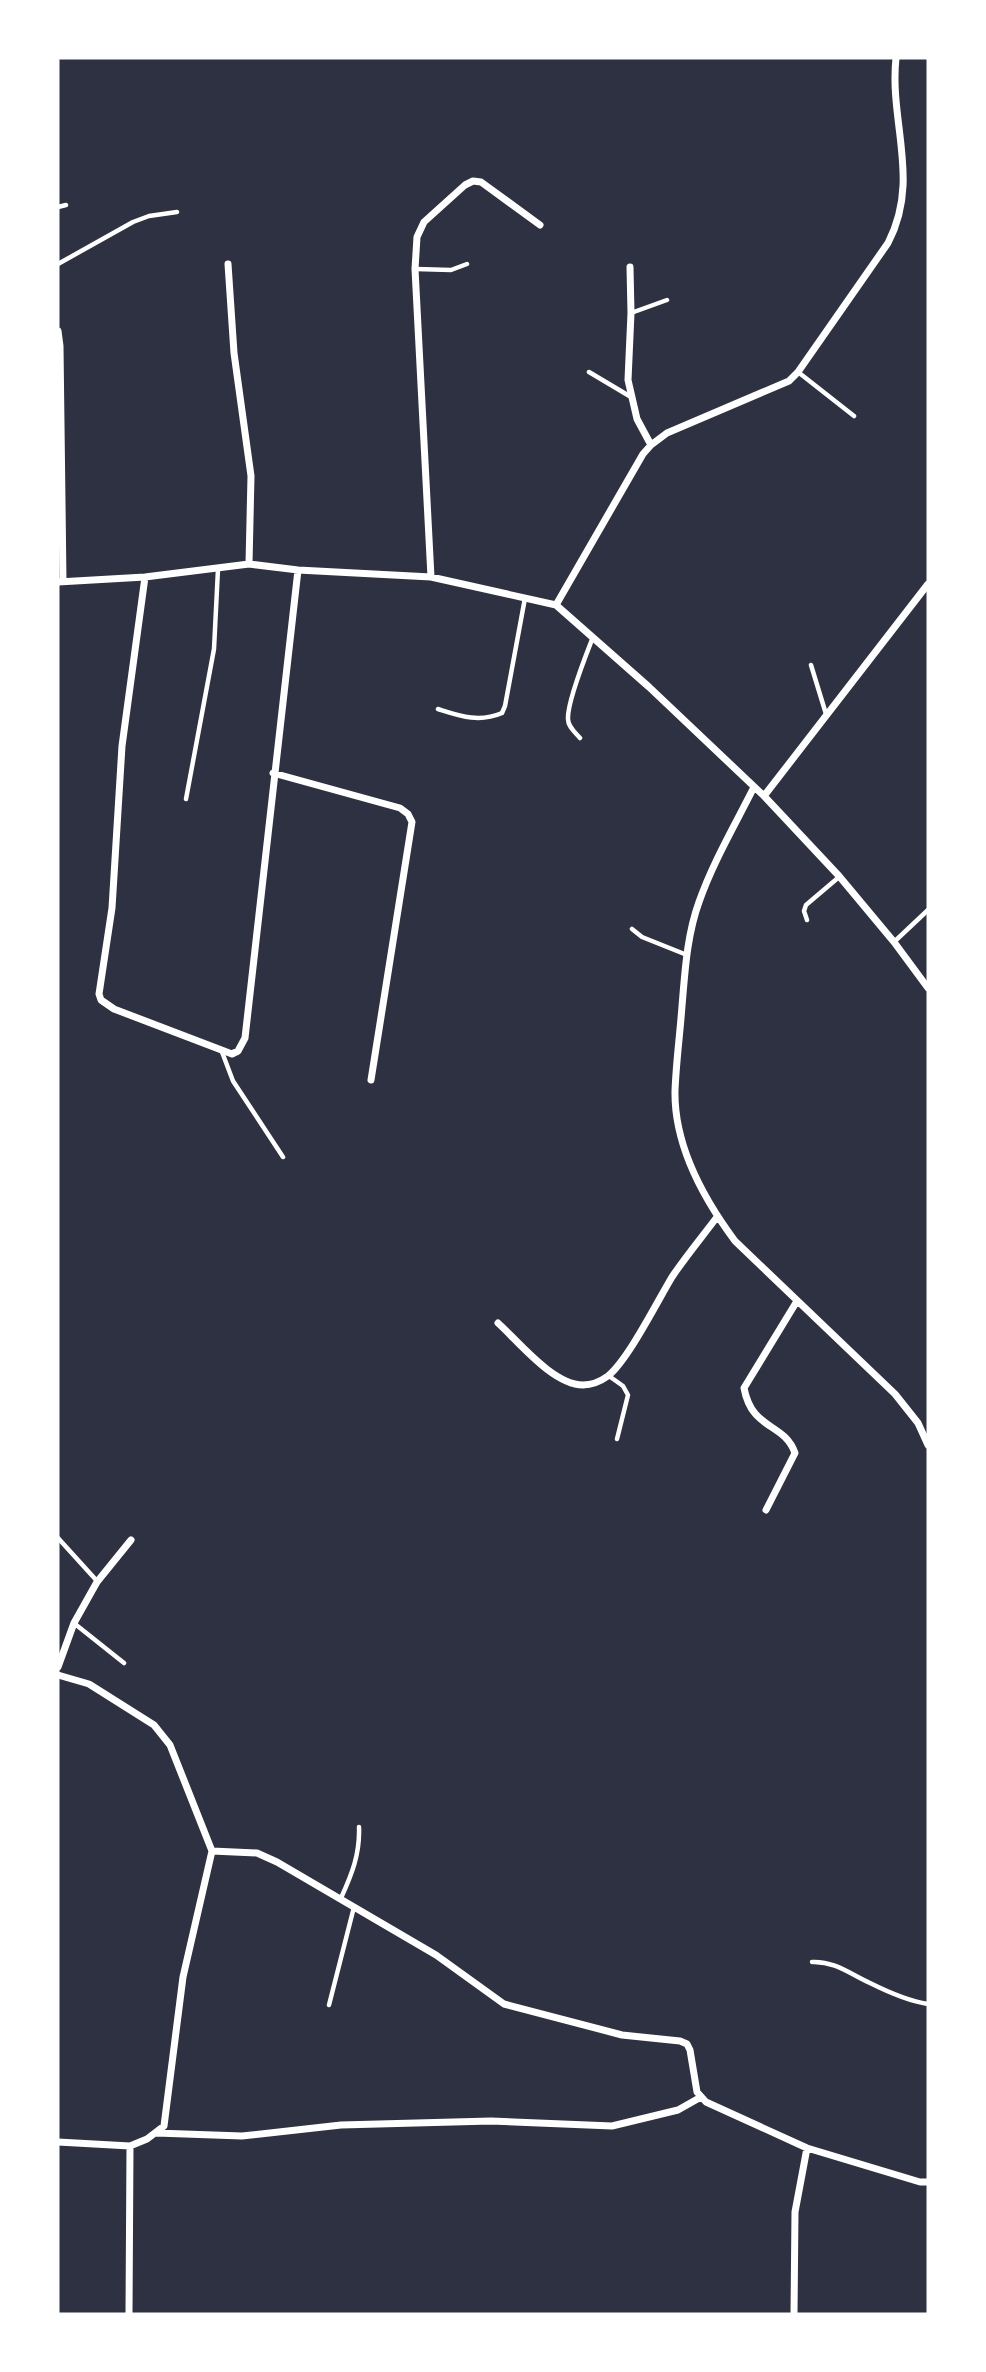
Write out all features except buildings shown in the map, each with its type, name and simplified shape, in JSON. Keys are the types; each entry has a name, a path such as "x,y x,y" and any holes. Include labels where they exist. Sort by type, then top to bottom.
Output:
{"street":[{"path":"556,605 643,454 651,445 667,433 778,387 798,372 888,243 898,225 904,187 896,58"},
{"path":"431,577 415,269 419,229 465,185 473,181 481,182 540,225"},
{"path":"228,264 234,353 251,475 249,564"},
{"path":"630,267 628,380 637,419 651,445"},
{"path":"58,331 60,582 145,577 249,564 298,570 431,577 556,605 649,687 764,796 839,876 928,988"},
{"path":"145,577 122,746 112,908 99,994 101,1000 114,1010 232,1054 238,1051 245,1038 298,570"},
{"path":"764,796 928,584"},
{"path":"274,773 400,808 408,814 412,822 371,1080"},
{"path":"754,787 698,904 687,955 675,1093 678,1128 690,1166 717,1217 735,1241 895,1394 918,1423 928,1445"},
{"path":"498,1323 548,1370 562,1379 581,1385 594,1383 609,1375 623,1357 674,1275 717,1217"},
{"path":"766,1510 795,1454 793,1446 782,1434 756,1418 746,1401 744,1388 797,1301"},
{"path":"58,1667 74,1623 97,1582 131,1540"},
{"path":"58,1675 89,1684 154,1725 170,1745 212,1851 183,1977 164,2126 130,2146 58,2142"},
{"path":"212,1851 257,1853 277,1862 436,1955 504,2004 622,2035 687,2044 697,2092 701,2097 807,2148 920,2182 928,2182"},
{"path":"156,2133 242,2136 341,2125 491,2121 612,2126 678,2110 701,2097"},
{"path":"129,2314 130,2146"},
{"path":"794,2314 795,2212 807,2148"}],"lane":[{"path":"58,207 66,205"},
{"path":"58,264 133,222 149,216 177,212"},
{"path":"415,269 451,270 467,264"},
{"path":"631,313 667,300"},
{"path":"589,372 631,397"},
{"path":"798,372 854,416"},
{"path":"187,799 214,649 218,568"},
{"path":"438,709 482,719 502,713 525,597"},
{"path":"580,738 571,729 568,718 579,673 593,637"},
{"path":"811,665 826,714"},
{"path":"807,920 804,911 806,905 839,876"},
{"path":"894,942 928,909"},
{"path":"632,929 642,937 687,955"},
{"path":"222,1052 233,1081 284,1157"},
{"path":"609,1375 623,1386 628,1395 617,1439"},
{"path":"58,1538 97,1582"},
{"path":"74,1623 124,1663"},
{"path":"340,1899 355,1867 360,1846 359,1827"},
{"path":"329,2005 354,1907"},
{"path":"812,1962 825,1962 840,1967 894,1994 928,2004"}]}
